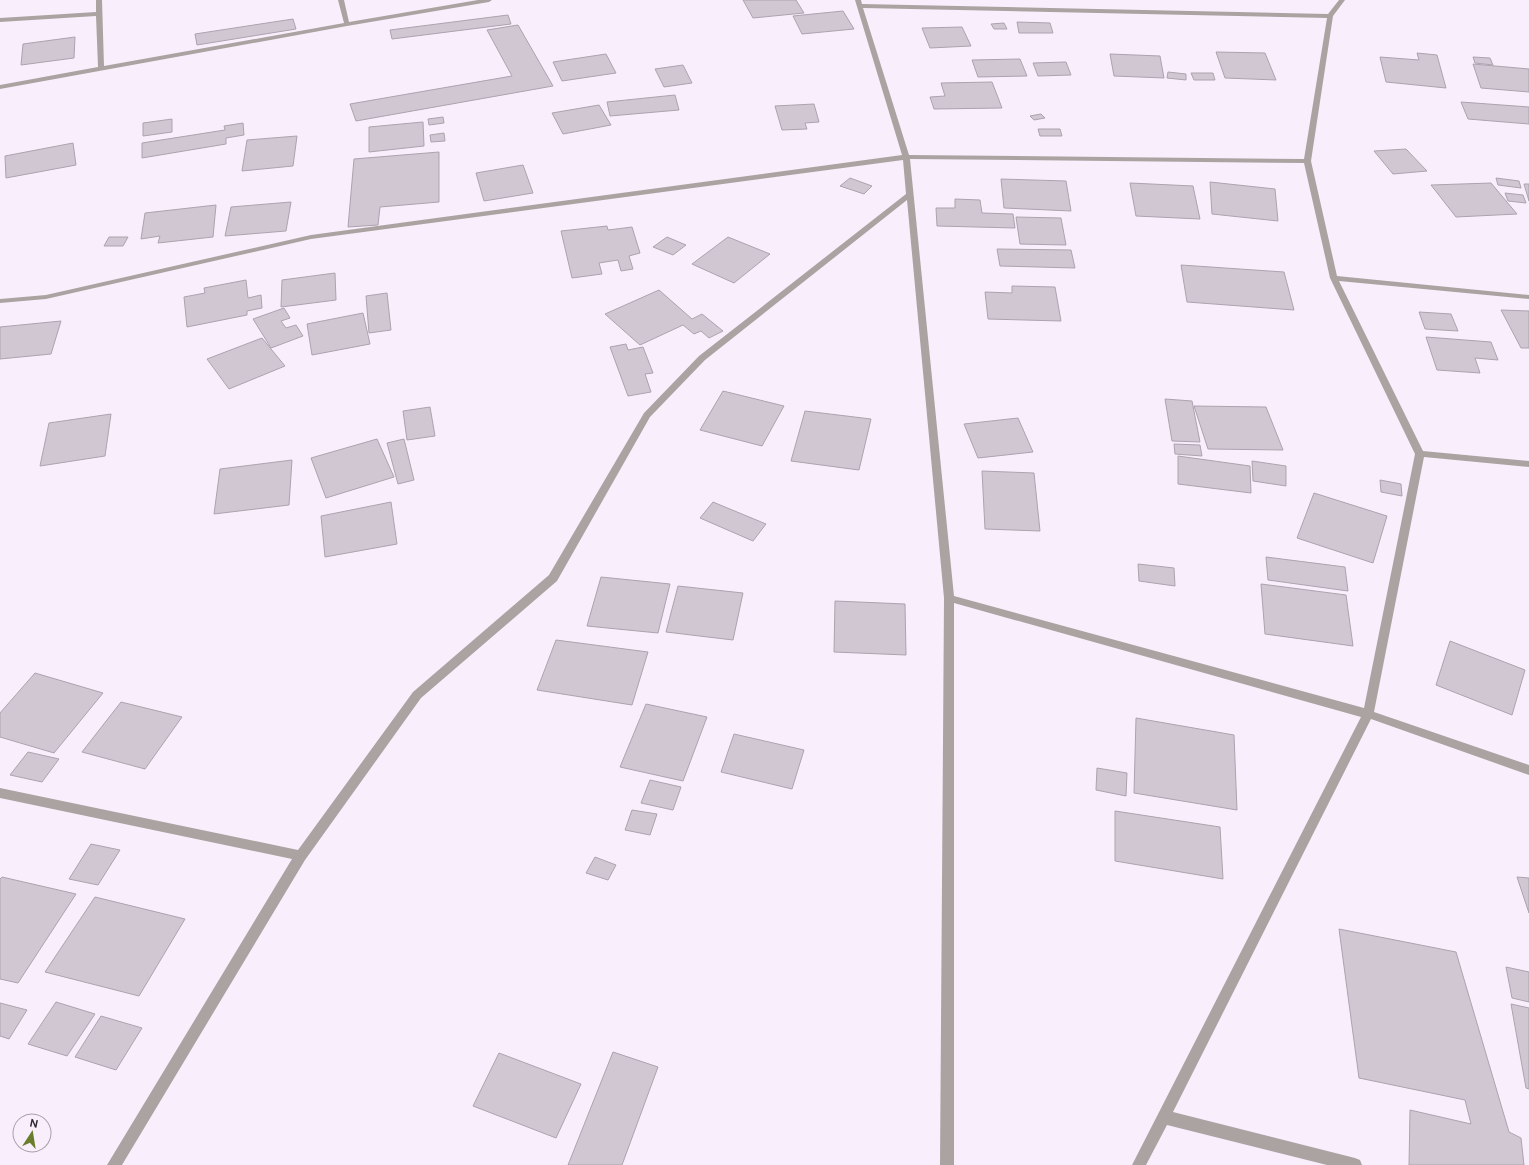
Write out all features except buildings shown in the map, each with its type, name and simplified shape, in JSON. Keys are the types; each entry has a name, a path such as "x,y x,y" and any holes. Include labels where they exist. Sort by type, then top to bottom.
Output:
{"street":[{"path":"99,0 101,69"},
{"path":"341,0 347,24"},
{"path":"0,87 347,24 489,0"},
{"path":"1139,1165 1368,714 1420,454 1334,278 1308,161 1330,16 1342,0"},
{"path":"947,1165 949,598 906,157 858,3 1330,16"},
{"path":"0,20 100,14"},
{"path":"0,301 46,297 311,237 906,157 1308,161"},
{"path":"114,1165 301,856 417,695 553,578 647,415 702,358 910,194"},
{"path":"1334,278 1529,297"},
{"path":"1420,454 1529,464"},
{"path":"949,598 1368,714 1529,770"},
{"path":"0,793 301,856"},
{"path":"1164,1117 1355,1165"}]}
